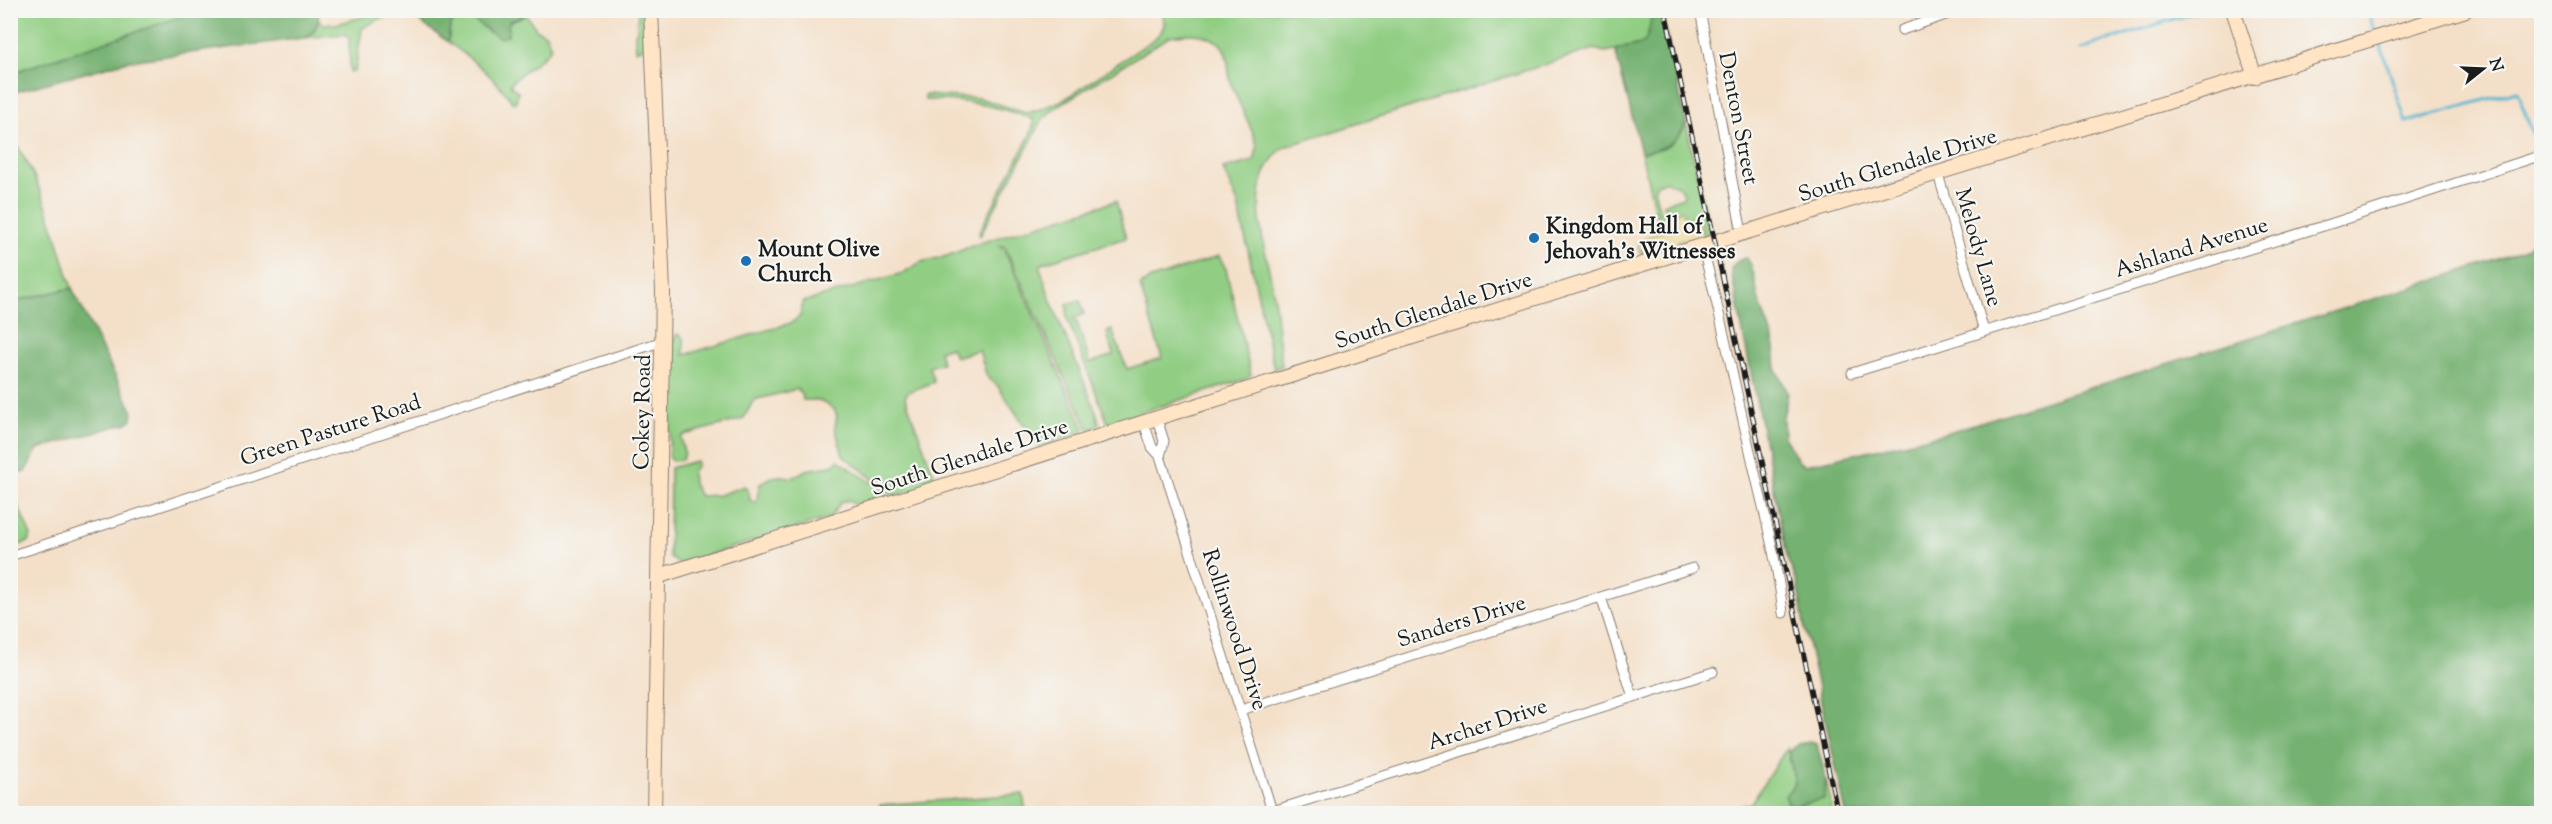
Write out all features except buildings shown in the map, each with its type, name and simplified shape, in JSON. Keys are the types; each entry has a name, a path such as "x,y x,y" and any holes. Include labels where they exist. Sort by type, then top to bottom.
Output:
{"street":[{"name":"Cokey Road","path":"651,10 663,341 654,813"},
{"name":"Denton Street","path":"1700,10 1742,233"},
{"path":"1902,30 1960,10"},
{"path":"2233,10 2255,76"},
{"name":"South Glendale Drive","path":"659,576 1742,233 2466,10"},
{"name":"Ashland Avenue","path":"1852,373 2541,155"},
{"name":"Melody Lane","path":"1938,174 1984,331"},
{"path":"1702,246 1715,293 1778,572 1783,613"},
{"name":"Green Pasture Road","path":"10,556 663,341"},
{"name":"Rollinwood Drive","path":"1150,421 1152,447 1160,456 1273,812"},
{"name":"Rollinwood Drive","path":"1150,421 1164,441 1160,456"},
{"name":"Sanders Drive","path":"1241,710 1693,568"},
{"path":"1601,597 1633,697"},
{"name":"Archer Drive","path":"1273,812 1713,672"}],"green space":[{"path":"11,10 201,11 11,73"},
{"path":"201,10 319,11 316,27 304,38 128,61 11,93 11,73"},
{"path":"389,10 411,11 416,19 402,16 388,17 374,21 362,29 355,71 350,72 349,38 345,34 304,38 313,33 319,20 324,24 336,24"},
{"path":"524,10 526,15 509,21 508,36 500,38 466,15 455,18 450,26 448,42 416,19 411,11"},
{"path":"1661,10 1662,14 1651,18 1649,38 1643,44 1605,52 1594,49 1284,147 1270,162 1259,198 1282,366 1274,369 1238,204 1223,169 1254,161 1257,147 1231,82 1225,51 1219,43 1196,34 1170,36 1055,108 1043,119 980,236 979,232 1030,135 1033,119 980,104 925,100 925,95 979,98 1026,113 1039,110 1063,100 1154,39 1164,26 1161,11"},
{"path":"638,11 643,11 644,46 636,50 635,33"},
{"path":"1662,14 1686,122 1679,135 1662,148 1641,152 1615,50 1642,43 1647,36 1651,18"},
{"path":"466,15 477,21 489,33 507,28 509,22 526,15 537,30 546,34 551,47 542,58 510,85 518,92 516,102 513,103 499,85 448,42 450,26 454,19"},
{"path":"1686,122 1710,236 1703,236 1698,218 1683,220 1660,233 1641,152 1662,148 1674,140","holes":["1666,181 1678,186 1684,193 1683,197 1663,204 1665,211 1660,212 1654,189 1657,184"]},
{"path":"10,135 32,172 40,191 72,288 19,300 11,305"},
{"path":"1116,201 1126,238 1043,263 1040,267 1051,301 1097,414 1099,424 1095,429 1088,429 1005,247 998,245 1005,251 1084,429 1080,433 1039,447 997,385 987,377 979,350 955,357 951,347 939,351 942,363 929,367 934,382 908,392 905,397 937,483 894,496 843,455 835,427 837,416 834,409 819,400 803,400 802,394 797,389 754,400 743,419 684,435 681,438 684,453 682,460 672,461 669,458 672,341 676,335 679,334 684,339 684,355 791,323 800,316 803,302 903,273 921,262 947,256 977,244"},
{"path":"2533,239 2542,243 2541,813 1846,813 1804,625 1797,582 1788,561 1731,272 1736,262 1747,258 1752,267 1759,301 1773,339 1776,368 1788,393 1783,417 1784,437 1799,462 1805,465 1939,435 2444,277 2513,254 2527,248"},
{"path":"1656,242 1662,242 1666,248 1662,253 1644,256 1640,252"},
{"path":"1219,256 1226,269 1251,375 1246,379 1108,423 1067,318 1067,304 1080,300 1084,314 1073,319 1077,322 1090,363 1113,355 1107,332 1112,330 1127,369 1162,358 1140,286 1148,280"},
{"path":"72,288 133,412 132,419 127,423 38,449 25,472 11,474 11,305 19,300"},
{"path":"838,460 878,487 887,497 859,508 848,500 841,502 830,518 682,563 677,563 669,556 670,468 696,461 697,465 692,472 693,484 700,496 719,495 745,486 750,500 756,503 760,484 768,479 780,476 792,478 806,470 831,466"},
{"path":"11,489 31,536 28,542 11,547"},
{"path":"1810,742 1817,744 1826,779 1824,799 1790,807 1785,796 1795,783 1789,751 1798,744"},
{"path":"1787,748 1795,783 1824,799 1826,779 1833,813 1720,814 1751,803"},
{"path":"1023,794 1026,813 881,813 880,805"}],"sand":[{"path":"1682,210 1684,219 1698,218 1703,236 1710,236 1691,243 1689,239 1679,240 1676,247 1662,253 1666,248 1662,242 1649,244 1640,252 1638,247 1641,240 1668,228 1676,212"}],"waterway":[{"path":"2081,49 2201,10"},
{"path":"2367,10 2376,34"},
{"path":"2379,40 2406,122 2517,91 2540,154"}],"railway":[{"path":"1665,10 1838,814"}],"place":[{"name":"Kingdom Hall of Jehovah’s Witnesses","path":"1534,238"},
{"name":"Mount Olive Church","path":"746,261"}]}
